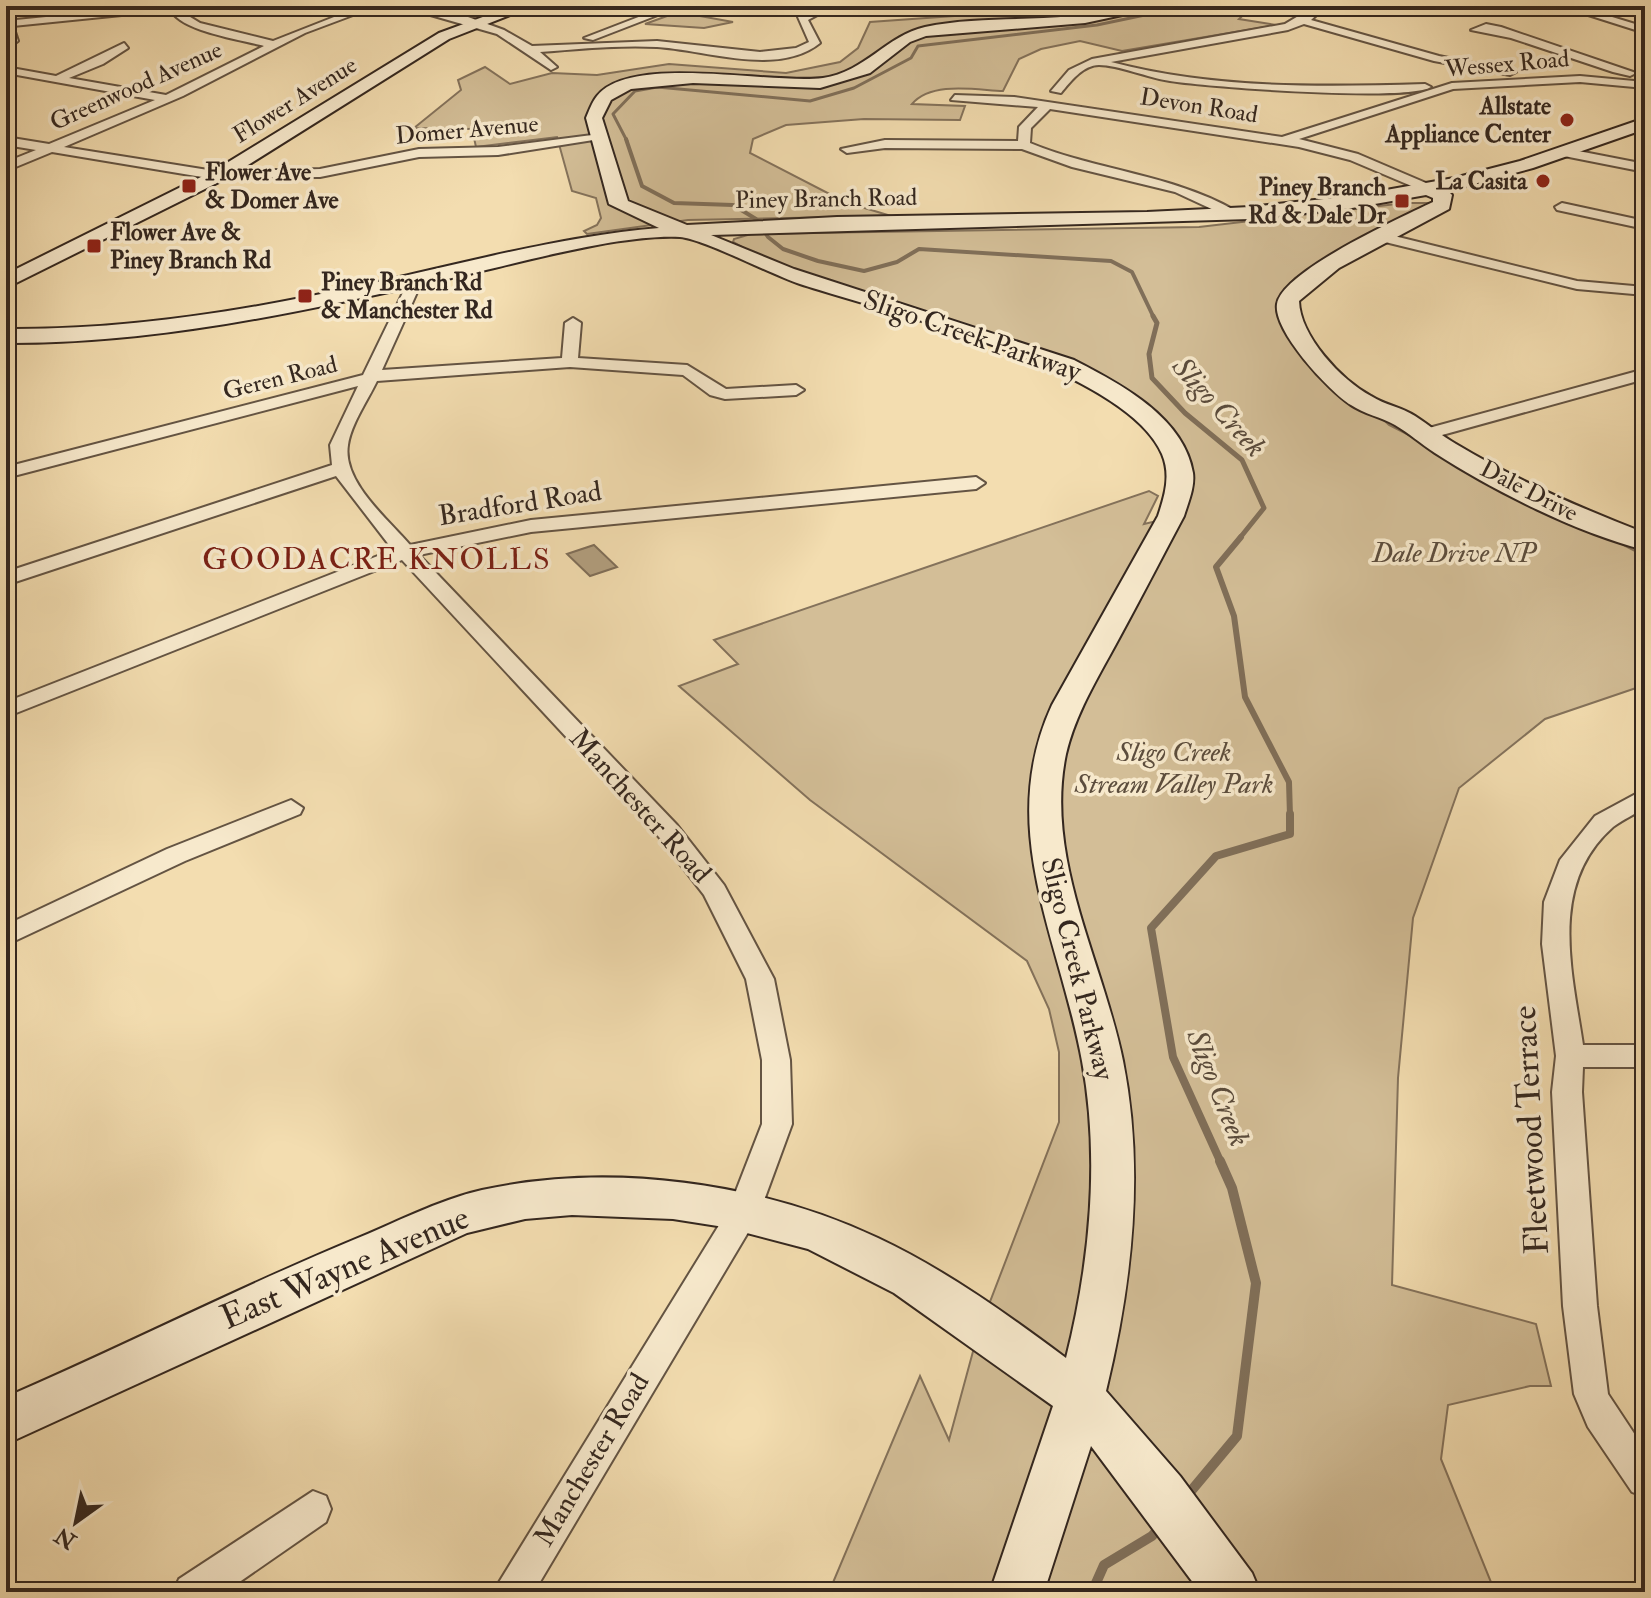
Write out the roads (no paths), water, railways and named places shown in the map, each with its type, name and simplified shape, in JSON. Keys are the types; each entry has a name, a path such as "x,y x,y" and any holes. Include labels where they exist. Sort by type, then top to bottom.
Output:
{"street":[{"path":"158,6 179,6"},
{"path":"6,47 13,41 6,24 179,6"},
{"path":"179,6 177,14 196,25 274,45"},
{"name":"Greenwood Avenue","path":"6,167 168,99 316,24 372,6"},
{"path":"404,6 480,22 533,49 551,67"},
{"name":"Flower Avenue","path":"6,282 223,173 424,47 526,6"},
{"path":"569,46 676,6"},
{"path":"533,49 661,44 747,54 785,53 815,43 802,19 829,6"},
{"path":"858,6 889,6"},
{"path":"597,241 625,227 594,118 596,106 604,96 641,82 692,77 775,85 822,83 864,70 893,45 918,33 1067,19 1140,6"},
{"path":"1057,91 1073,72 1096,61 1259,34 1302,20 1321,6"},
{"path":"1565,6 1645,30"},
{"path":"1302,20 1500,76"},
{"path":"1513,35 1639,76"},
{"path":"57,79 99,62 124,46"},
{"path":"1096,61 1119,68 1198,80 1385,88 1452,86"},
{"path":"6,70 168,99"},
{"name":"Wessex Road","path":"1284,141 1452,86 1500,76 1645,85"},
{"path":"1615,82 1639,76"},
{"path":"1385,88 1412,100"},
{"name":"Devon Road","path":"955,98 984,96 1284,141 1354,157 1428,189"},
{"path":"1024,145 1025,127 1047,105"},
{"name":"Piney Branch Road","path":"6,336 133,332 253,312 597,241 687,230 1231,214 1428,189 1485,176 1645,123"},
{"name":"Domer Avenue","path":"6,141 46,150 223,173 320,173 419,153 498,151 600,138"},
{"path":"847,149 885,144 1024,145 1068,163 1184,187 1231,214"},
{"path":"1563,152 1645,168"},
{"name":"Dale Drive","path":"1428,189 1443,195 1442,205 1315,272 1292,293 1287,303 1302,342 1360,401 1384,410 1399,426 1421,433 1546,503 1645,542"},
{"name":"Sligo Creek Parkway","path":"619,204 787,273 1048,357 1079,370 1117,392 1147,419 1169,448 1180,472 1178,494 1171,516 1083,675 1055,735 1047,770 1046,840 1052,878 1097,1032 1109,1103 1110,1232 1103,1296 1082,1401 1017,1592"},
{"path":"1562,207 1645,225"},
{"path":"1382,237 1577,285 1645,291"},
{"path":"6,579 341,468 339,445 416,279"},
{"path":"570,362 573,323"},
{"name":"Geren Road","path":"6,473 389,373 570,362 687,370 719,393 796,390"},
{"path":"1421,433 1645,374"},
{"name":"Manchester Road","path":"341,468 349,484 405,552 668,831 715,891 760,979 776,1060 777,1124 743,1214 512,1592"},
{"name":"Bradford Road","path":"6,710 405,552 531,526 976,483"},
{"name":"Fleetwood Terrace","path":"1645,797 1604,822 1569,866 1557,902 1555,944 1570,1056 1567,1092 1579,1290 1591,1394 1600,1415 1645,1480"},
{"path":"6,936 176,855 291,808"},
{"path":"1570,1056 1645,1056"},
{"name":"East Wayne Avenue","path":"6,1421 83,1388 317,1274 481,1209 588,1197 743,1214 811,1230 892,1267 941,1296 1029,1357 1082,1401 1139,1467 1233,1592"},
{"path":"192,1592 313,1509"}],"waterway":[{"name":"Sligo Creek","path":"626,139 613,114 635,91 657,87 810,101 854,88 911,58 918,46 1097,25 1188,6"},
{"name":"Sligo Creek","path":"626,139 642,186 674,203 733,205 756,219 768,237 783,249 818,261 864,271 897,262 919,249 1111,261 1132,272 1153,316"},
{"name":"Sligo Creek","path":"1153,316 1157,323 1149,354 1152,378 1185,413 1242,460 1264,508 1239,539"},
{"name":"Sligo Creek","path":"1241,537 1216,567 1234,616 1245,697 1289,782 1290,816"},
{"name":"Sligo Creek","path":"1221,1163 1173,1057 1151,928 1216,856 1290,834 1290,816"},
{"name":"Sligo Creek","path":"1186,1497 1237,1436 1256,1283 1232,1188 1220,1161"},
{"name":"Sligo Creek","path":"1092,1592 1104,1565 1152,1536 1160,1527"}],"place":[{"name":"Allstate Appliance Center","path":"1567,120"},
{"name":"La Casita","path":"1543,181"},
{"name":"Flower Ave & Domer Ave","path":"189,186"},
{"name":"Piney Branch Rd & Dale Dr","path":"1402,201"},
{"name":"Flower Ave & Piney Branch Rd","path":"94,246"},
{"name":"Piney Branch Rd & Manchester Rd","path":"305,296"}],"district":[{"name":"GOODACRE KNOLLS","path":"377,559"}],"park label":[{"name":"Dale Drive NP","path":"1454,553"},
{"name":"Sligo Creek Stream Valley Park","path":"1174,768"}]}
